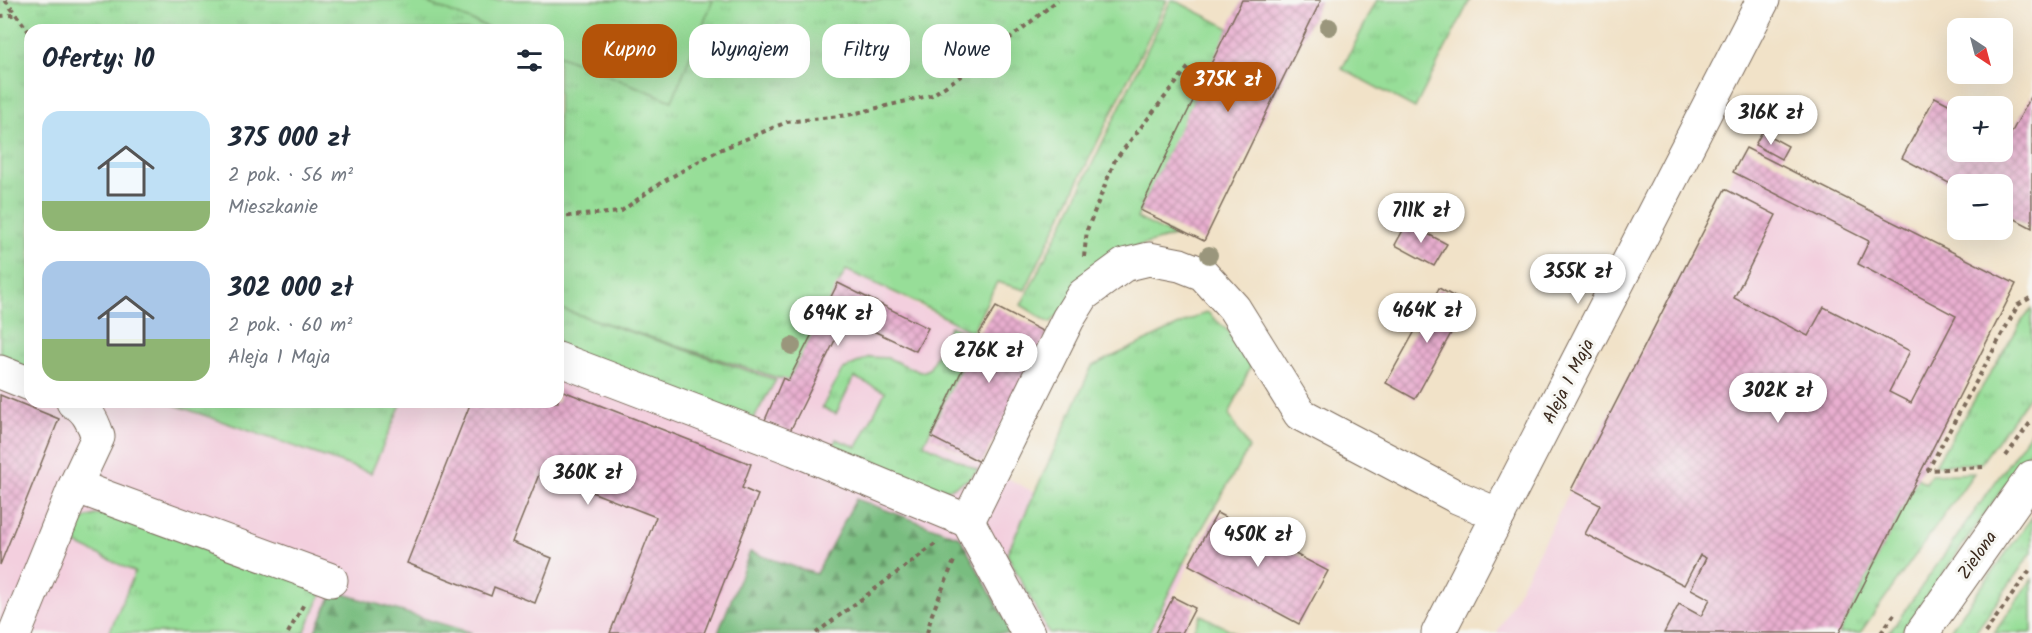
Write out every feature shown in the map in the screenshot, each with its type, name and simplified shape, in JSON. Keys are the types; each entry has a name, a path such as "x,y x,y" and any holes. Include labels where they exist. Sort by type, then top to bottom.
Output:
{"street":[{"name":"Aleja 1 Maja","path":"1438,633 1762,0"},
{"path":"968,520 1068,319 1083,295 1124,265 1149,259 1180,265 1203,274 1234,308 1300,414 1457,497 1499,515"},
{"path":"564,361 794,449 968,520 1028,633"},
{"path":"0,372 24,382"},
{"path":"15,633 75,486 98,437 94,425 82,408"},
{"name":"Zielona","path":"1922,633 2032,477"},
{"path":"75,486 331,580"}],"path":[{"path":"4,0 24,26"},
{"path":"564,217 620,212 659,184 717,151 787,122 848,115 932,95 974,68 1058,0"},
{"path":"0,16 14,15"},
{"path":"1089,290 1084,258 1087,230 1115,160 1191,64"},
{"path":"1983,467 1928,470 2018,305 2032,297"},
{"path":"816,633 968,520"},
{"path":"927,633 968,520"},
{"path":"1985,633 2032,567"}],"shaded area":[{"path":"1746,148 2016,284 1839,633 1497,633"},
{"path":"846,270 978,335 931,438 1034,492 1189,565 1155,633 0,633 0,294 24,304 24,408 296,408 385,442 399,408 564,408 564,309 788,380"}],"green space":[{"path":"0,0 1167,0 1025,290 997,282 972,332 920,304 846,270 788,381 564,310 564,24 24,24 24,370 0,360"},
{"path":"420,0 713,0 703,24 689,24 689,59 672,101 615,78 677,78 677,24 582,24 582,65 564,57 564,24 480,24"},
{"path":"1171,0 1229,28 1137,218 1174,236 1128,249 1050,323 1021,305 1074,202"},
{"path":"1377,0 1470,0 1415,108 1342,69"},
{"path":"2032,309 2032,392 1981,463 1935,465 2025,316"},
{"path":"564,310 776,380 751,423 564,349"},
{"path":"1207,312 1237,339 1251,365 1229,415 1249,448 1193,544 1149,633 1049,633 1007,554 1092,366"},
{"path":"950,326 975,337 924,444 978,470 967,480 944,492 924,494 832,454 836,439 857,447 885,392 854,377 836,414 822,408 842,370 869,357 888,358 920,372 925,371 930,368"},
{"path":"183,408 399,408 371,473"},
{"path":"2032,430 2032,447 1901,633 1889,633"},
{"path":"1974,473 1860,633 1839,633 1917,478 1926,483 1931,475"},
{"path":"856,499 960,537 1012,633 718,633 750,552 816,574"},
{"path":"110,512 324,588 304,633 109,633 135,572 66,539 79,522"},
{"path":"2032,517 2032,552 1975,633 1948,633"},
{"path":"2032,579 2032,633 1994,633"},
{"path":"334,591 472,633 314,633"},
{"path":"1201,615 1236,633 1192,633"}],"building":[{"path":"1242,0 1321,0 1204,241 1140,210"},
{"path":"2032,95 2032,228 2013,218 2013,174 1947,174 1947,182 1902,158 1935,97 1947,103 1947,162 2013,162 2013,130"},
{"path":"1762,132 1788,146 1781,159 1755,145"},
{"path":"1746,148 2016,284 1839,633 1664,633 1679,604 1701,616 1710,599 1691,589 1706,558 1700,555 1684,585 1585,534 1600,505 1571,490 1725,189 1776,215 1734,298 1808,336 1824,307 1910,351 1889,392 1911,403 1956,316 1858,264 1869,241 1733,172"},
{"path":"1407,223 1447,244 1434,266 1395,245"},
{"path":"838,283 928,328 916,351 846,318 790,431 765,420 783,378 788,381"},
{"path":"1439,288 1467,304 1415,399 1386,383"},
{"path":"996,307 1048,334 982,463 931,437 978,335"},
{"path":"564,391 751,464 742,488 758,495 704,633 610,633 656,517 540,472 512,542 552,558 535,603 494,587 491,596 407,563 469,408 564,408"},
{"path":"0,395 24,405 24,408 32,408 59,419 0,565"},
{"path":"1217,513 1328,571 1299,624 1189,565"},
{"path":"1173,597 1195,608 1182,633 1155,633"}]}
